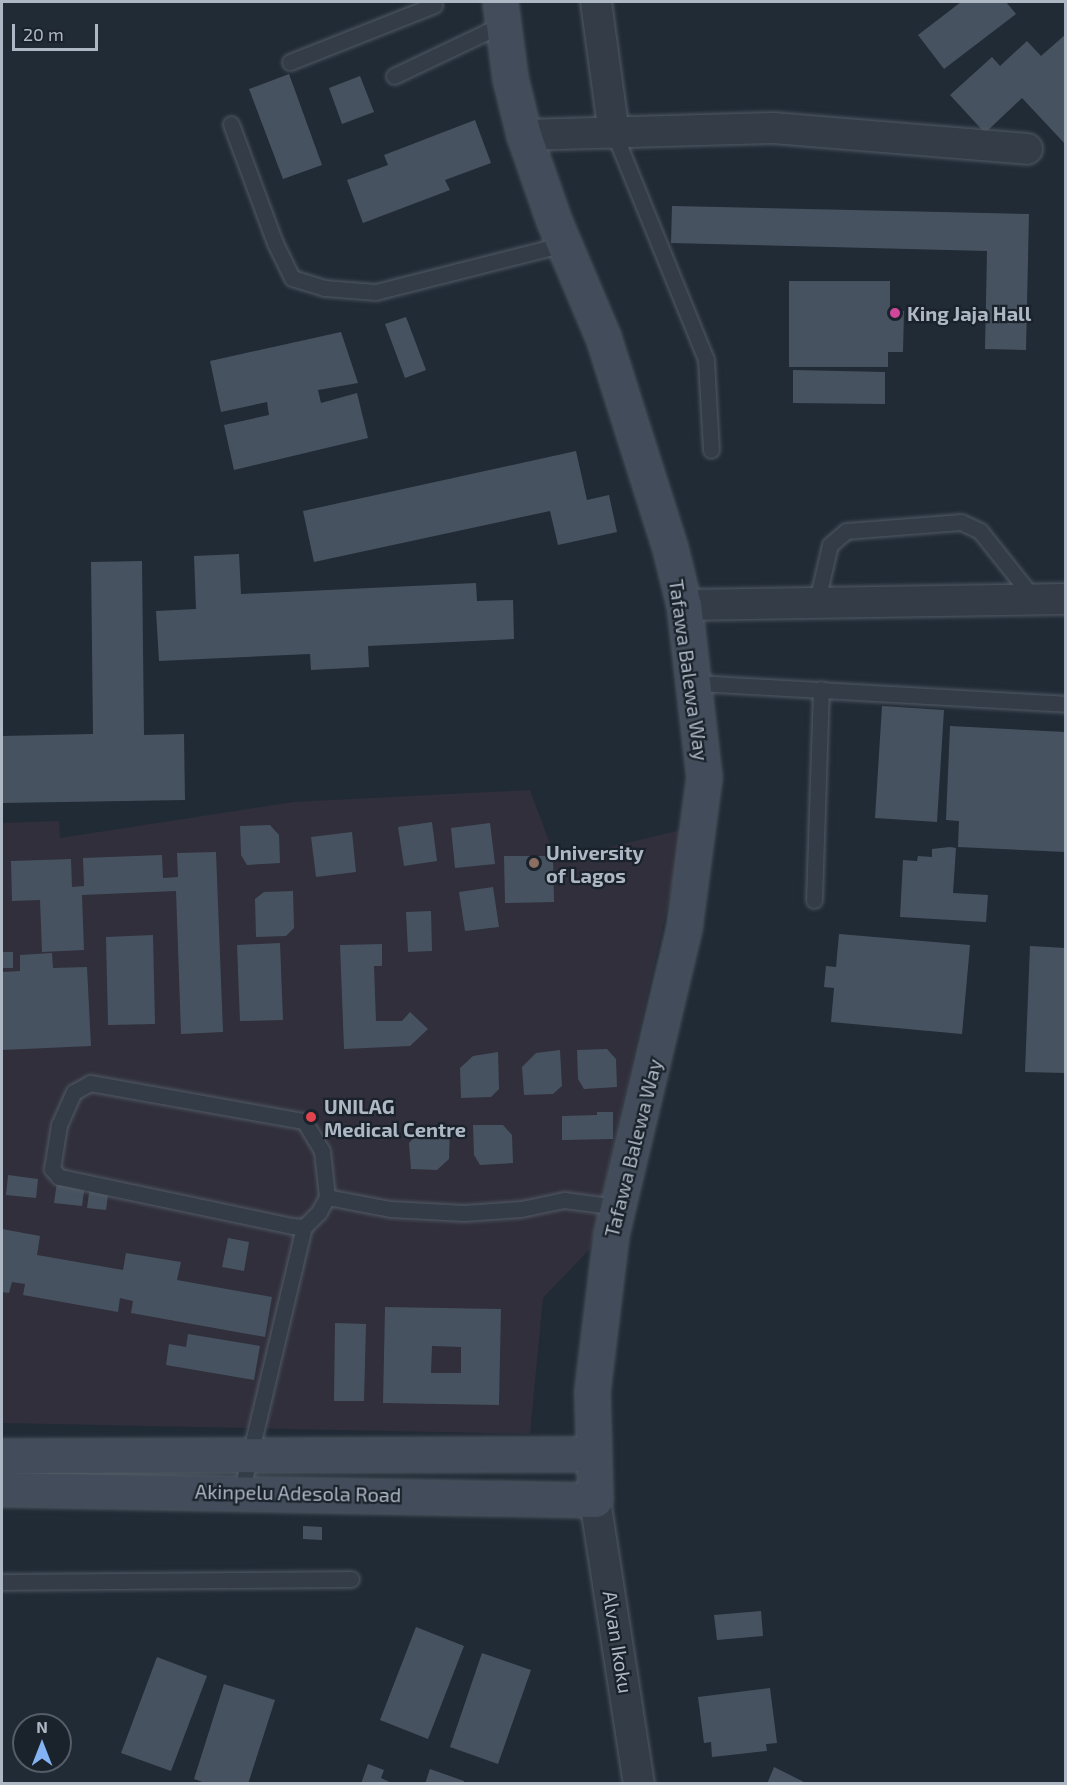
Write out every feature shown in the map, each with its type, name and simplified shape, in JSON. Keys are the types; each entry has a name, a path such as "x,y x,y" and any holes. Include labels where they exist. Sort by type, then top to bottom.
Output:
{"street":[{"path":"596,2 614,133"},
{"name":"Tafawa Balewa Way","path":"501,13 524,135 564,244 603,337 684,605 695,683 704,777 684,927 617,1207 592,1391 595,1500"},
{"path":"524,135 773,128 1028,149"},
{"path":"684,605 816,605 1065,599"},
{"name":"Akinpelu Adesola Road","path":"2,1456 592,1454"},
{"name":"Akinpelu Adesola Road","path":"2,1489 595,1500"},
{"name":"Alvan Ikoku","path":"595,1500 639,1784"}],"lane":[{"path":"290,62 437,3"},
{"path":"394,76 501,13"},
{"path":"231,124 275,243 292,278 324,288 376,292 564,244"},
{"path":"614,133 706,360 711,450"},
{"path":"816,605 830,545 846,531 961,522 980,531 1035,600"},
{"path":"695,683 1065,704"},
{"path":"814,900 821,689"},
{"path":"241,1493 304,1227 319,1212 327,1197 322,1150 304,1121 90,1083 74,1092 59,1125 52,1169 59,1177 304,1227"},
{"path":"327,1197 390,1209 464,1214 521,1209 564,1200 617,1207"},
{"path":"2,1582 351,1579"}],"shaded area":[{"name":"UNILAG Medical Centre","path":"530,790 556,860 685,829 590,1249 543,1298 530,1434 2,1423 2,823 59,821 60,838 293,802"}],"building":[{"path":"961,2 1006,2 1016,14 944,69 918,35"},
{"path":"1066,34 1066,145 1022,98 985,133 950,95 992,57 1000,66 1027,41 1041,56"},
{"path":"289,74 322,165 283,179 249,89"},
{"path":"360,76 374,112 342,124 329,88"},
{"path":"475,120 491,163 445,180 450,190 363,223 347,180 388,165 384,155"},
{"path":"672,206 1029,214 1026,350 985,349 987,251 671,243"},
{"path":"789,281 890,281 890,311 904,311 903,352 888,352 888,367 789,367"},
{"path":"406,317 426,370 405,378 385,324"},
{"path":"341,332 358,383 318,390 321,403 357,393 368,438 234,470 224,425 269,415 267,402 221,412 210,361"},
{"path":"793,370 885,372 885,404 793,403"},
{"path":"576,451 587,500 609,495 617,532 558,545 550,511 314,562 303,511"},
{"path":"239,554 241,594 476,583 477,601 513,600 514,639 368,646 369,667 311,670 310,654 159,661 156,611 196,609 194,556"},
{"path":"142,561 144,735 184,734 185,800 2,803 2,736 93,734 91,562"},
{"path":"882,706 944,710 937,822 875,818"},
{"path":"950,726 1066,732 1066,852 958,847 959,821 946,820"},
{"path":"432,822 437,861 404,866 398,827"},
{"path":"490,823 495,864 455,868 451,828"},
{"path":"270,825 279,835 280,863 247,865 241,855 240,826"},
{"path":"352,832 356,872 316,877 311,837"},
{"path":"956,848 953,893 988,895 986,922 900,917 903,860 917,861 918,856 932,857 932,849"},
{"path":"216,852 223,1032 181,1034 176,891 82,895 84,950 42,952 40,900 12,901 11,861 71,859 72,887 84,886 83,858 162,855 163,878 178,877 177,853"},
{"path":"504,856 553,856 554,902 505,903"},
{"path":"493,887 499,927 465,931 459,892"},
{"path":"293,891 294,928 286,936 256,937 255,899 264,892"},
{"path":"431,911 432,951 408,952 406,912"},
{"path":"839,934 970,945 962,1034 831,1022 834,988 824,987 826,966 836,967"},
{"path":"153,935 155,1024 108,1025 106,937"},
{"path":"280,943 283,1020 240,1021 237,945"},
{"path":"382,944 382,966 374,966 376,1021 402,1021 410,1012 428,1029 410,1046 344,1049 340,945"},
{"path":"1030,946 1066,948 1066,1073 1025,1072"},
{"path":"2,952 13,952 13,968 2,968"},
{"path":"52,953 53,968 87,967 91,1046 2,1050 2,972 20,971 20,955"},
{"path":"607,1049 616,1059 617,1087 584,1089 578,1079 577,1050"},
{"path":"560,1050 562,1086 553,1094 524,1095 522,1067 536,1053"},
{"path":"498,1052 499,1089 491,1097 461,1098 460,1068 473,1056"},
{"path":"597,1112 613,1112 613,1139 562,1140 562,1116 597,1115"},
{"path":"425,1125 450,1127 449,1159 437,1170 411,1169 409,1143"},
{"path":"473,1125 503,1125 512,1135 513,1163 480,1165 474,1155"},
{"path":"8,1175 38,1179 36,1198 6,1195"},
{"path":"57,1182 85,1185 82,1206 54,1203"},
{"path":"90,1186 109,1188 106,1210 87,1208"},
{"path":"2,1229 40,1236 37,1255 123,1270 126,1253 181,1262 177,1280 272,1297 265,1337 131,1313 133,1301 120,1298 118,1312 23,1295 25,1284 12,1282 9,1293 2,1292"},
{"path":"228,1238 249,1242 244,1271 222,1267"},
{"path":"385,1307 501,1309 499,1405 383,1403","holes":["432,1346 461,1347 461,1373 431,1373"]},
{"path":"335,1323 366,1324 364,1401 334,1401"},
{"path":"188,1334 260,1346 254,1380 166,1365 169,1344 186,1347"},
{"path":"303,1526 322,1527 322,1540 303,1539"},
{"path":"761,1611 763,1636 717,1640 714,1615"},
{"path":"416,1627 464,1646 428,1739 380,1720"},
{"path":"482,1653 531,1670 498,1764 450,1747"},
{"path":"157,1657 207,1676 171,1771 121,1753"},
{"path":"224,1684 275,1700 248,1784 208,1784 194,1779"},
{"path":"770,1688 777,1743 766,1744 767,1751 712,1757 711,1742 704,1743 698,1697"},
{"path":"368,1764 384,1770 381,1778 394,1784 361,1784"},
{"path":"774,1767 808,1784 767,1784"},
{"path":"430,1769 464,1781 463,1784 425,1784"}],"place":[{"name":"King Jaja Hall","path":"895,313"},
{"name":"University of Lagos","path":"534,863"},
{"name":"UNILAG Medical Centre","path":"311,1117"}]}
